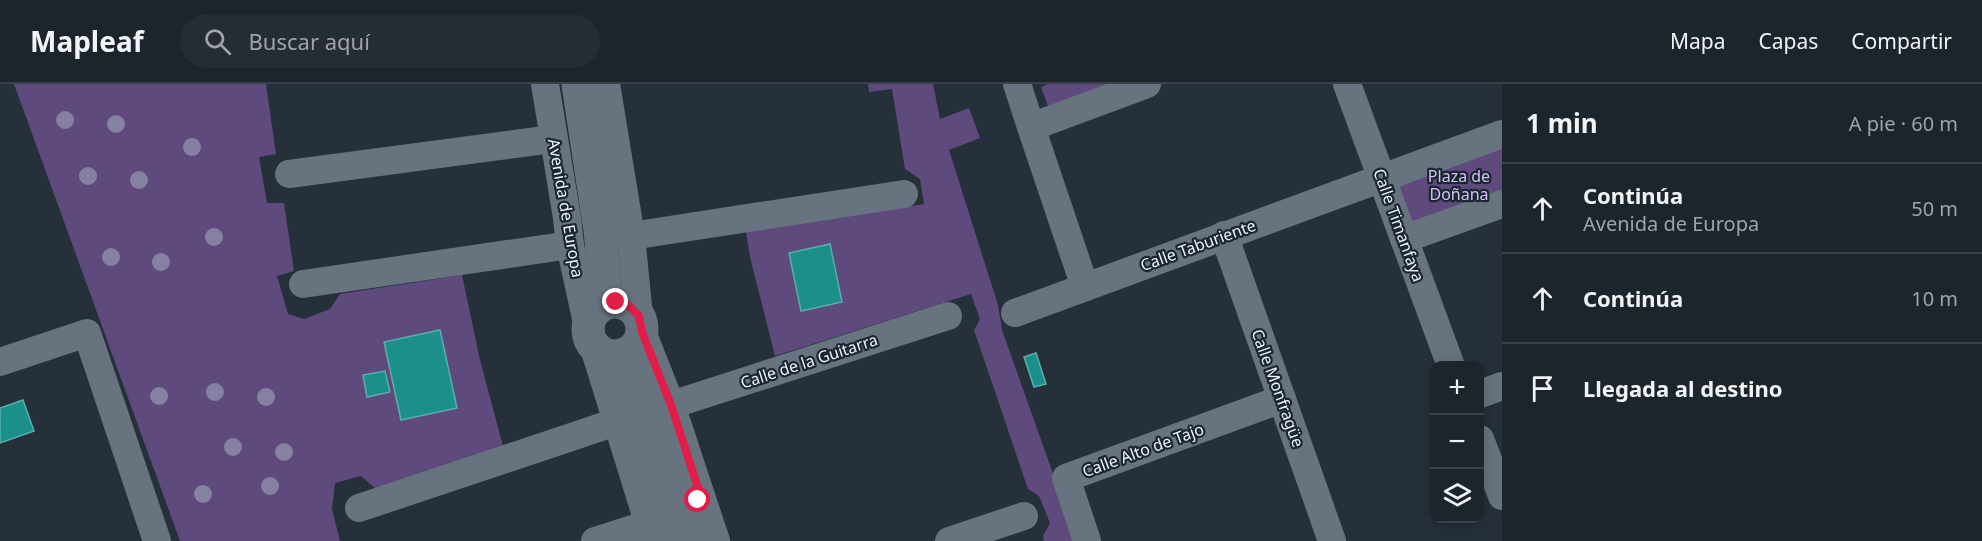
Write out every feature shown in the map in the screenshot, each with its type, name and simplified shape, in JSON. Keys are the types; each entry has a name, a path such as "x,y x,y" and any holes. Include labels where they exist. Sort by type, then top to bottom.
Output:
{"street":[{"name":"Avenida de Europa","path":"545,84 570,245 590,336 616,422 668,536"},
{"name":"Avenida de Europa","path":"578,84 607,303"},
{"path":"606,84 631,236 635,334 668,536"},
{"path":"1017,84 1085,287"},
{"path":"1031,127 1147,84"},
{"name":"Calle Timanfaya","path":"1347,84 1449,361"},
{"name":"Avenida de Europa","path":"588,147 611,119"},
{"path":"1382,178 1502,134"},
{"path":"289,174 545,140 554,141"},
{"name":"Calle Taburiente","path":"1015,313 1382,178"},
{"path":"631,236 904,194"},
{"path":"1404,239 1502,204"},
{"name":"Calle Monfragüe","path":"1224,235 1332,541"},
{"path":"303,284 570,245"},
{"path":"635,334 614,355 603,352 590,336 589,324 595,310 607,303 623,303 635,310 635,334 671,405 716,541"},
{"name":"Calle de la Guitarra","path":"671,405 948,316"},
{"path":"0,362 87,333 157,541"},
{"path":"1484,392 1502,386"},
{"name":"Calle Alto de Tajo","path":"1087,541 1066,478 1282,399"},
{"path":"359,508 616,422"},
{"path":"1484,451 1502,496"},
{"path":"595,541 668,536 700,494"},
{"path":"949,541 1024,516"}],"green space":[{"path":"14,84 266,84 276,154 259,157 267,203 284,203 294,271 277,276 288,314 304,319 330,309 340,294 462,275 480,360 503,446 376,489 361,476 335,483 332,509 340,541 180,541"},
{"path":"868,84 933,84 940,119 969,108 980,138 949,150 998,305 1002,330 1077,541 1044,541 1043,536 1050,523 1039,496 1028,489 974,330 980,319 971,294 775,356 746,232 924,204 920,179 905,169 892,89 869,92"},
{"path":"1048,84 1108,84 1048,106 1041,87"},
{"name":"Plaza de Doñana","path":"1502,144 1502,194 1411,228 1395,183"}],"shaded area":[{"path":"830,244 842,302 801,311 789,253"},
{"path":"440,330 457,408 401,420 384,342"},
{"path":"1036,353 1046,384 1034,387 1024,357"},
{"path":"385,371 390,392 367,397 363,375"},
{"path":"23,400 34,431 0,443 0,408"}],"route":[{"path":"616,302 628,305 639,316 642,332 671,405 700,494 698,500"}]}
